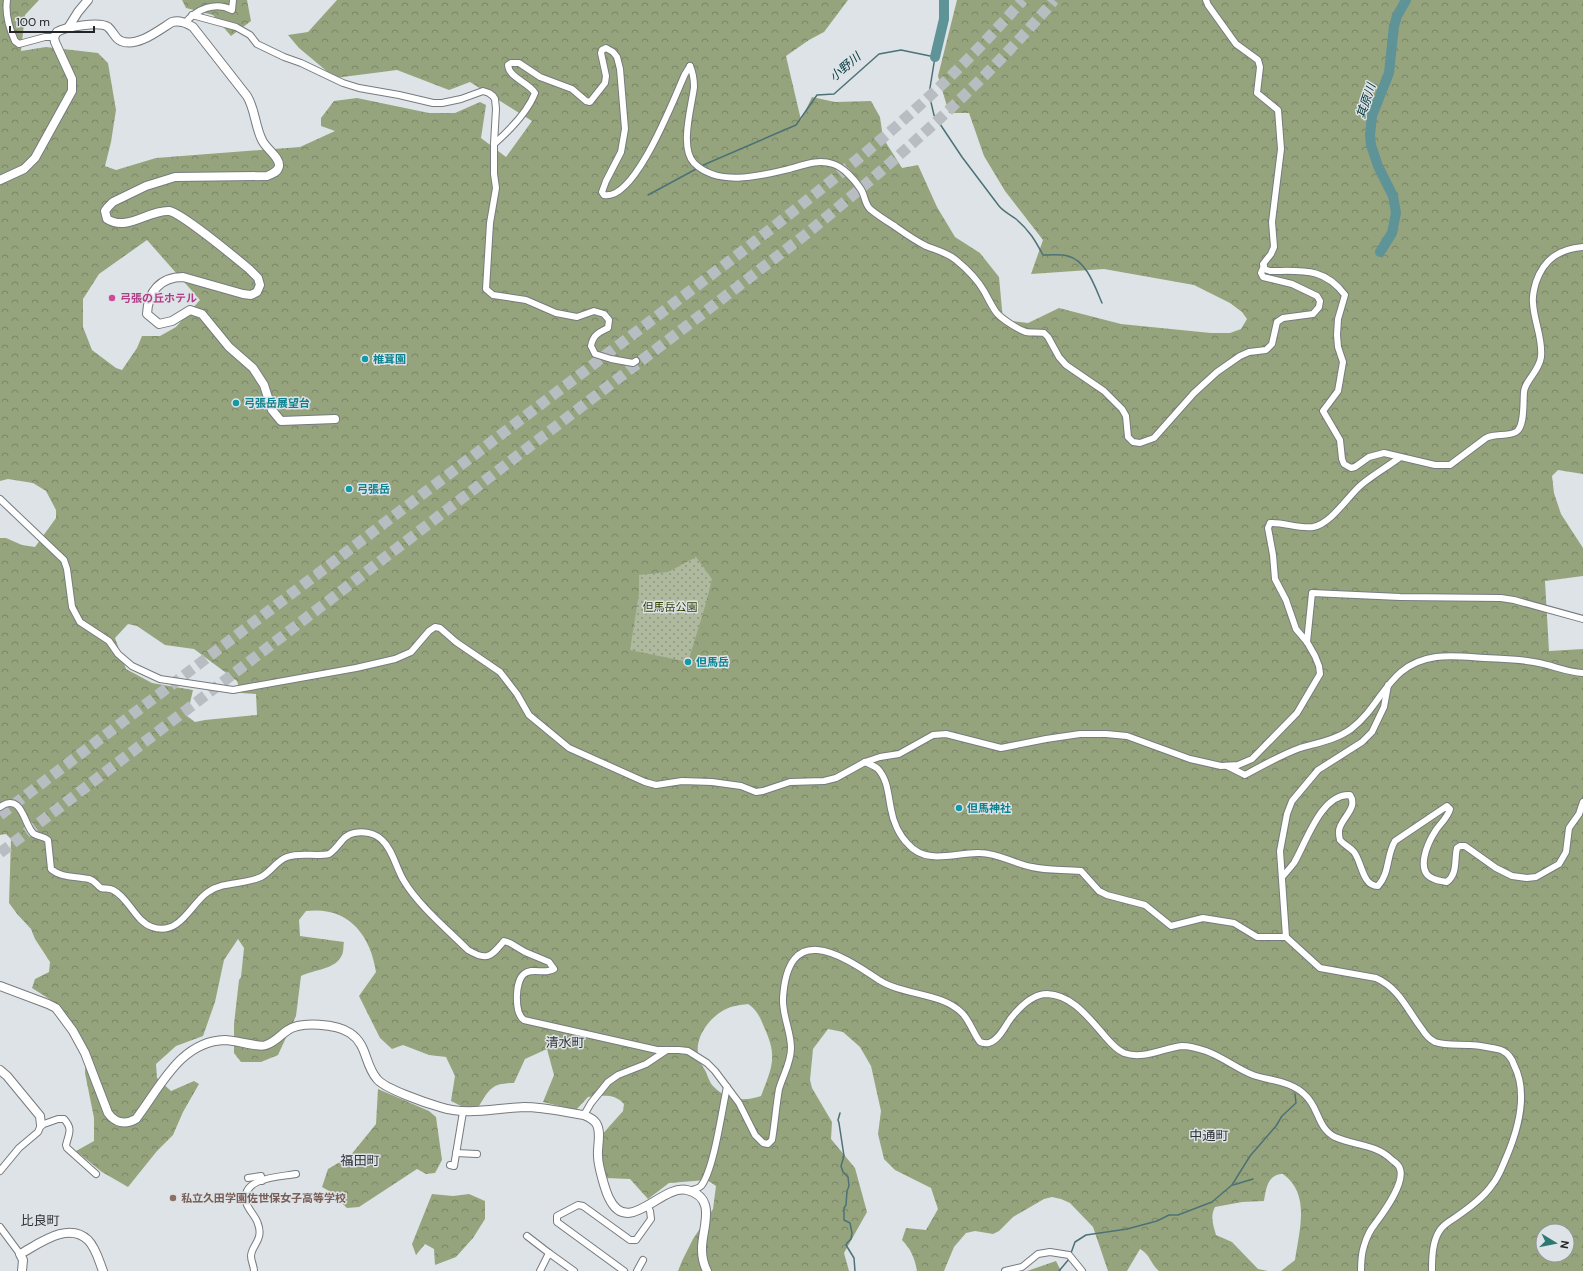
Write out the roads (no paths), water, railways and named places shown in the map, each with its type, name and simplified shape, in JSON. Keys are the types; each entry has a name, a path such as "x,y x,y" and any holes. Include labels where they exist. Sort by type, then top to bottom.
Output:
{"street":[{"path":"7,0 6,10 10,30 15,41 19,44 45,37 54,37"},
{"path":"68,28 88,0"},
{"path":"185,22 192,15 208,7 224,6 232,10 233,0"},
{"path":"494,144 511,129 532,100 534,93 508,70 508,65 511,62 518,63 540,77 572,89 586,101 590,102 605,83 606,76 601,53 602,50 606,48 613,52 617,57 620,70 625,129 621,152 602,192 607,196 618,193 635,175 645,159 661,130 685,74 690,66 694,76 694,86 687,140 688,151 694,164 713,174 730,178 747,177 820,162 833,164 841,168 861,188 868,208 906,235 925,246 954,258 967,269 985,292 997,314 1027,332 1044,333 1048,337 1059,357 1066,365 1104,391 1122,409 1126,416 1128,437 1133,442 1140,443 1154,438 1194,393 1217,372 1240,356 1249,352 1266,350 1272,344 1277,322 1283,318 1313,314 1319,307 1320,301 1317,296 1292,284 1263,277 1261,273 1264,266 1263,264 1271,254 1274,247 1272,222 1281,149 1278,110 1257,93 1260,67 1258,60 1236,44 1206,0"},
{"path":"192,15 236,27 250,35 257,44 343,83 359,88 434,103 461,99 483,91 489,92 495,99 496,109 494,144 494,174 496,188 490,223 486,289 493,295 526,300 556,313 577,317 594,312 604,314 609,320 608,328 596,334 592,340 591,346 595,354 633,363 636,361"},
{"path":"0,180 24,169 35,158 72,91 72,79 55,42 54,37 56,32 68,28 102,25 108,27 119,40 127,42 145,39 172,22 185,22 193,27 247,96 262,140 277,160 279,165 278,168 273,174 268,176 175,177 146,186 114,202 105,211 107,219 113,222 125,223 156,213 170,211 184,218 249,268 258,278 260,285 257,292 251,295 183,277 173,277 164,281 151,295 147,314 159,324 172,321 190,310 202,314 229,347 253,368 264,385 272,410 281,421 335,419"},
{"path":"1264,266 1264,269 1270,271 1317,272 1332,281 1345,295 1338,320 1338,347 1343,362 1338,391 1323,411 1340,440 1342,459 1348,467 1356,467 1370,457 1384,453 1399,458 1435,465 1450,465 1486,438 1492,435 1503,435 1516,432 1520,428 1523,418 1524,389 1527,382 1535,373 1541,357 1540,339 1533,304 1533,291 1540,269 1553,256 1571,248 1583,246"},
{"path":"0,499 64,560 67,569 72,607 80,622 109,641 118,654 132,666 160,679 233,690 325,674 395,659 410,652 429,631 435,627 440,628 456,642 500,672 517,694 529,715 570,748 645,782 656,785 682,781 712,782 741,786 756,792 790,782 824,781 836,778 865,762 880,757 899,754 933,735 946,734 1001,748 1080,734 1106,734 1127,736 1190,760 1227,766 1238,765 1252,759 1296,713 1320,674 1319,666 1307,642 1296,629 1286,600 1275,579 1273,555 1268,528 1270,523 1289,524 1303,528 1314,527 1329,519 1361,485 1399,458"},
{"path":"1307,642 1312,593 1400,597 1501,598 1514,600 1583,619"},
{"path":"1227,766 1245,775 1279,757 1340,735 1351,729 1364,716 1397,675 1413,664 1437,657 1464,656 1509,658 1540,663 1554,668 1583,673"},
{"path":"1286,937 1280,851 1287,814 1292,801 1318,770 1362,742 1372,732 1384,707 1388,685"},
{"path":"865,762 878,768 886,783 891,810 896,826 908,844 916,850 925,854 943,857 980,853 1003,857 1031,867 1050,870 1060,869 1081,871 1099,891 1107,895 1145,905 1171,926 1203,918 1234,923 1257,937 1286,937 1320,968 1376,978 1383,981 1393,989 1405,1003 1412,1016 1427,1035 1434,1041 1453,1045 1470,1044 1501,1050 1511,1058 1516,1068 1520,1084 1521,1103 1517,1130 1512,1144 1499,1175 1493,1184 1481,1198 1450,1220 1435,1238 1432,1271"},
{"path":"1282,877 1294,863 1320,815 1333,800 1342,794 1350,794 1353,799 1352,808 1339,829 1340,840 1355,853 1366,880 1371,884 1378,886 1386,875 1392,846 1395,841 1447,806 1450,809 1449,813 1436,830 1426,851 1424,863 1425,870 1429,876 1434,879 1447,882 1451,879 1454,876 1456,865 1454,860 1457,848 1460,846 1465,846 1496,868 1512,876 1527,878 1536,877 1558,864 1566,852 1569,828 1579,814 1583,802"},
{"path":"0,806 4,804 12,804 20,808 28,826 34,834 44,836 48,840 52,869 56,873 95,881 101,888 111,889 125,900 137,916 145,923 153,927 161,928 170,927 183,920 208,892 223,885 262,877 277,862 286,857 329,854 335,851 346,836 353,833 367,833 377,836 384,842 404,881 417,898 468,950 475,955 491,955 495,953 504,941 553,965 554,969 551,972 529,971 523,974 520,979 517,994 517,1011 520,1018 624,1043 667,1050 679,1050 695,1055 707,1063 715,1071 739,1103 755,1135 763,1143 768,1144 772,1140 780,1088 788,1068 791,1049 790,1031 784,1012 783,999 787,974 795,958 804,951 815,950 847,959 884,983 900,990 950,1004 962,1013 980,1042 987,1044 993,1041 1012,1017 1029,1001 1046,994 1059,996 1075,1004 1113,1046 1124,1052 1137,1055 1183,1046 1204,1050 1254,1076 1281,1081 1304,1093 1313,1104 1321,1124 1334,1136 1343,1140 1372,1147 1388,1155 1399,1166 1401,1171 1399,1181 1392,1198 1375,1224 1364,1246 1360,1260 1361,1271"},
{"path":"0,986 56,1008 73,1031 85,1053 108,1113 111,1118 119,1122 124,1123 136,1119 180,1059 191,1050 206,1043 224,1040 264,1046 276,1041 289,1029 304,1025 330,1026 349,1032 361,1042 371,1069 377,1079 390,1088 439,1107 464,1112 526,1107 584,1115 592,1118 599,1128 599,1163 608,1197 616,1209 625,1213 634,1212 677,1190 690,1190 700,1187 705,1180 713,1158 727,1087"},
{"path":"584,1115 591,1103 608,1082 618,1075 646,1064 667,1050"},
{"path":"0,1070 7,1076 40,1116 41,1125 38,1132 19,1148 0,1171"},
{"path":"450,1165 454,1166 464,1112"},
{"path":"41,1125 58,1119 64,1119 70,1125 71,1129 66,1145 67,1148 96,1174"},
{"path":"456,1153 477,1154"},
{"path":"254,1271 251,1257 259,1239 260,1230 246,1202 246,1196 251,1185 255,1182 296,1174"},
{"path":"248,1178 261,1176 262,1180"},
{"path":"690,1190 701,1198 706,1206 707,1213 702,1250 707,1271"},
{"path":"624,1271 557,1222 557,1216 578,1205 583,1206 630,1240 636,1240 651,1219 650,1211 647,1205"},
{"path":"0,1227 20,1254 23,1260 22,1271"},
{"path":"20,1254 56,1235 65,1233 80,1235 88,1241 96,1253 103,1271"},
{"path":"527,1236 574,1271"},
{"path":"1005,1271 1022,1267 1038,1254 1050,1252 1069,1255 1082,1271"},
{"path":"540,1271 549,1253"},
{"path":"637,1271 643,1260"}],"waterway":[{"name":"小野川","path":"935,57 944,19 944,0"},
{"name":"其原川","path":"1380,252 1392,233 1396,213 1393,196 1378,166 1371,145 1370,135 1372,116 1389,73 1394,26 1397,16 1406,0"},
{"path":"701,166 796,125 817,95 834,94 879,54 901,50 935,57 929,94 934,115 962,157 999,206 1021,223 1028,231 1043,255 1065,255 1080,263 1090,275 1102,303"},
{"name":"小野川","path":"648,195 698,168"},
{"path":"1071,1253 1075,1242 1086,1235 1127,1229 1157,1221 1169,1215 1178,1215 1212,1202 1232,1185 1250,1156 1276,1126 1282,1116 1296,1103 1295,1094"},
{"path":"840,1113 838,1120 844,1156 841,1166 843,1172 848,1177 849,1186 846,1205 844,1208 844,1220 850,1223 852,1233 851,1239 846,1245 854,1258 855,1271"},
{"path":"1233,1185 1253,1179"},
{"path":"1059,1271 1069,1259"}],"tunnel":[{"path":"0,815 800,206 884,137 937,89 963,64 1023,0"},
{"path":"0,853 805,235 903,152 966,94 1026,32 1054,0"}],"place":[{"name":"弓張の丘ホテル","path":"112,298"},
{"name":"椎茸園","path":"365,359"},
{"name":"弓張岳展望台","path":"236,403"},
{"name":"弓張岳","path":"349,489"},
{"name":"但馬岳","path":"688,662"},
{"name":"但馬神社","path":"959,808"},
{"name":"私立久田学園佐世保女子高等学校","path":"173,1198"}],"district":[{"name":"清水町","path":"565,1042"},
{"name":"中通町","path":"1209,1135"},
{"name":"福田町","path":"360,1160"},
{"name":"比良町","path":"40,1220"}],"park label":[{"name":"但馬岳公園","path":"670,607"}]}
